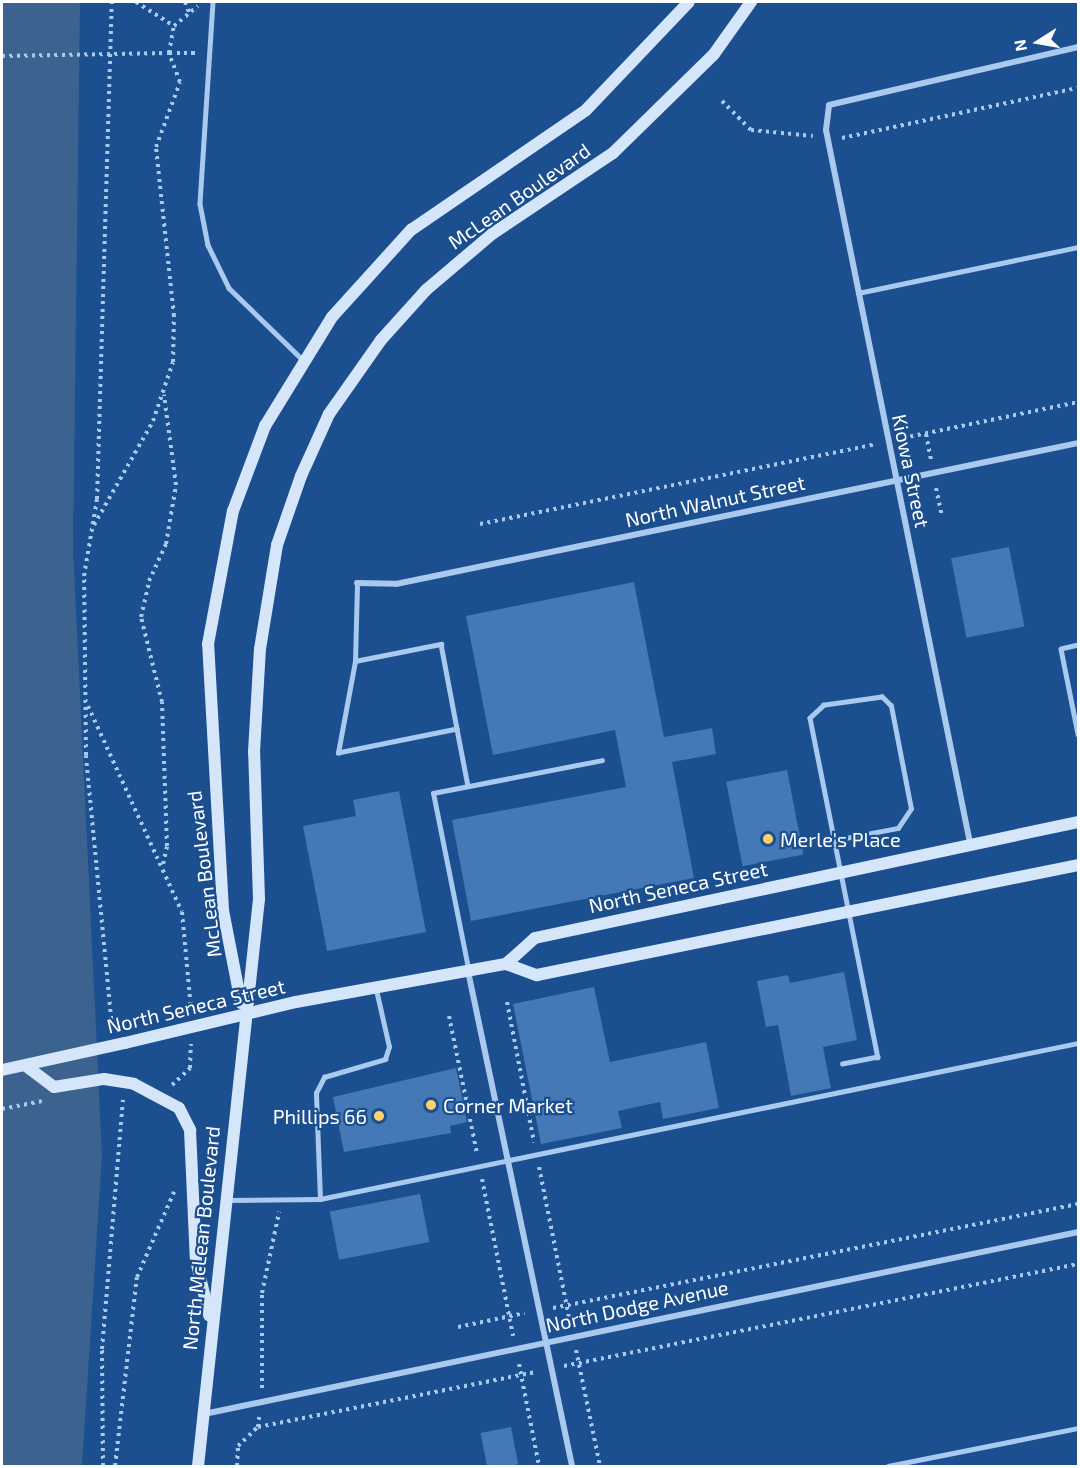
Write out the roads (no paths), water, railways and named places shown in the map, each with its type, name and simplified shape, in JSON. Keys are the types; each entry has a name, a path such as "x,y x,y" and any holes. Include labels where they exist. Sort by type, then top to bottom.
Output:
{"main road":[{"name":"McLean Boulevard","path":"243,1013 223,910 208,644 233,510 266,426 303,360 362,281 411,230 586,110 689,2"},
{"name":"McLean Boulevard","path":"243,1013 259,899 254,752 260,649 277,545 328,414 381,340 426,290 492,234 613,153 714,54 751,2"},
{"name":"North Seneca Street","path":"506,964 535,938 970,843 1078,822"},
{"name":"North Seneca Street","path":"2,1070 26,1066 119,1040 243,1013 506,964 537,975 1078,866"},
{"name":"North McLean Boulevard","path":"198,1467 243,1013"},
{"path":"26,1066 54,1087 104,1079 134,1084 161,1095 179,1108 195,1152 196,1260 211,1327"}],"street":[{"name":"Kiowa Street","path":"970,843 827,137 829,105 1078,47"},
{"name":"North Walnut Street","path":"357,584 396,584 1078,443"},
{"path":"468,971 572,1467"},
{"name":"North Dodge Avenue","path":"203,1414 573,1335 1078,1232"}],"lane":[{"path":"213,2 200,204 208,244 229,288 303,360"},
{"path":"858,293 1078,247"},
{"path":"357,584 355,662 338,753 457,729"},
{"path":"355,662 441,644 468,786"},
{"path":"1078,645 1061,649 1078,734"},
{"path":"835,840 898,828 911,809 891,706 882,697 824,705 810,718 878,1057 843,1064"},
{"path":"468,971 433,793 602,760"},
{"path":"320,1199 316,1093 324,1077 385,1059 389,1047 376,988"},
{"path":"224,1200 320,1199 1078,1043"},
{"path":"888,1467 1078,1428"}],"water":[{"path":"2,2 80,2 73,548 102,1155 82,1466 2,1466"}],"place":[{"name":"Merle's Place","path":"768,839"},
{"name":"Corner Market","path":"431,1105"},
{"name":"Phillips 66","path":"379,1116"}]}
